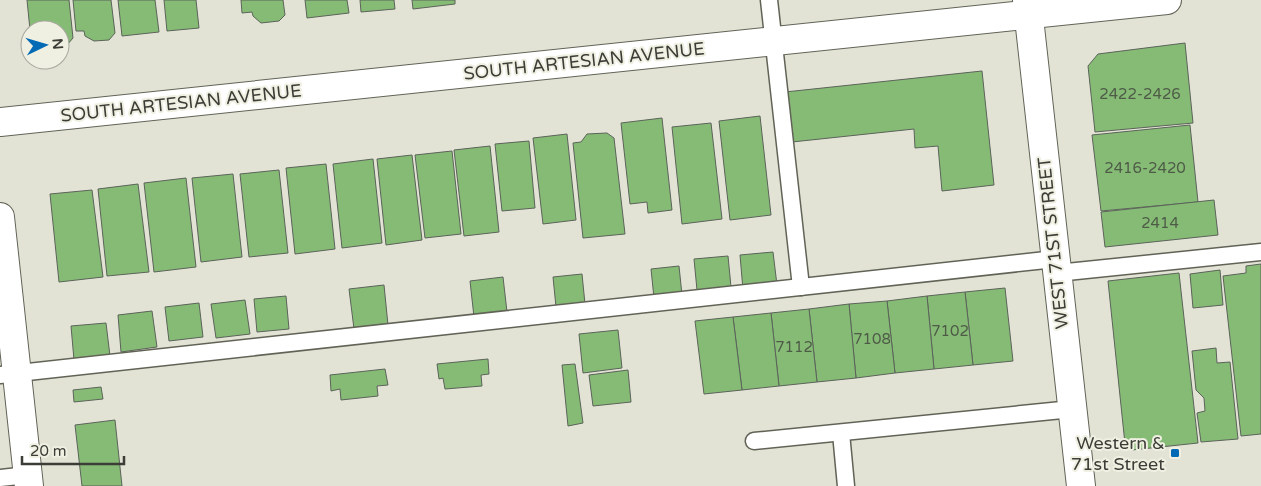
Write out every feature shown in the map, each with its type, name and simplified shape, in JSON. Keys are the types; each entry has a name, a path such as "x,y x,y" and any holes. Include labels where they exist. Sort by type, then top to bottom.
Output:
{"street":[{"name":"SOUTH ARTESIAN AVENUE","path":"0,122 774,41 1028,8 1167,0"},
{"name":"WEST 71ST STREET","path":"1028,8 1081,486"},
{"path":"0,217 8,374 28,480"}],"lane":[{"path":"769,0 801,287"},
{"path":"8,374 801,287 1056,266 1261,252"},
{"path":"754,441 1072,409"},
{"path":"841,433 846,486"},
{"path":"0,478 28,480"}],"building":[{"path":"27,0 69,0 73,38 70,42 70,20 29,20"},
{"path":"73,0 111,0 115,33 109,40 94,41 85,36 84,31 76,31"},
{"path":"118,0 155,0 159,32 122,36"},
{"path":"164,0 196,0 199,28 167,31"},
{"path":"241,0 283,0 285,15 279,21 261,23 253,16 252,12 242,13"},
{"path":"305,0 347,0 349,13 307,18"},
{"path":"360,0 394,0 395,9 361,12"},
{"path":"412,0 455,0 455,4 413,9"},
{"path":"1185,43 1193,123 1095,132 1088,66 1098,54"},
{"path":"982,71 994,185 942,191 938,146 915,148 914,129 792,142 785,92"},
{"path":"760,116 771,215 730,220 719,121"},
{"path":"662,118 672,210 648,213 647,202 630,204 621,123"},
{"path":"711,123 722,219 682,224 672,127"},
{"path":"1190,125 1198,202 1101,211 1092,135"},
{"path":"607,133 614,138 625,234 583,238 573,143 581,142 587,134"},
{"path":"567,134 576,220 543,224 533,138"},
{"path":"529,141 535,208 502,211 495,144"},
{"path":"490,146 499,232 464,236 454,150"},
{"path":"452,151 461,234 425,238 415,155"},
{"path":"412,155 422,240 386,245 377,159"},
{"path":"373,159 382,243 342,248 333,164"},
{"path":"326,164 335,249 295,254 286,168"},
{"path":"279,170 288,253 249,257 240,174"},
{"path":"233,174 242,257 201,262 192,178"},
{"path":"186,178 196,267 154,272 144,183"},
{"path":"138,184 149,272 107,276 98,189"},
{"path":"92,190 103,277 59,282 50,194"},
{"path":"1214,200 1218,235 1105,247 1101,212"},
{"path":"773,252 777,285 743,290 740,255"},
{"path":"728,256 731,287 697,290 694,259"},
{"path":"1261,264 1261,434 1241,436 1223,276 1246,273 1246,266"},
{"path":"679,266 682,295 654,298 651,269"},
{"path":"1220,270 1223,305 1193,308 1190,274"},
{"path":"1179,273 1198,443 1132,450 1125,444 1108,281"},
{"path":"582,274 585,304 556,307 553,277"},
{"path":"503,277 507,312 474,317 470,281"},
{"path":"384,285 388,325 354,329 349,289"},
{"path":"1005,288 1013,361 973,365 965,292"},
{"path":"965,292 973,365 934,369 927,296"},
{"path":"286,296 289,329 257,332 254,299"},
{"path":"927,296 934,369 895,373 887,301"},
{"path":"245,300 250,334 216,338 211,304"},
{"path":"887,301 895,373 856,378 849,304"},
{"path":"199,303 203,337 169,341 165,307"},
{"path":"849,304 856,378 817,382 809,309"},
{"path":"809,309 817,382 779,386 771,313"},
{"path":"152,311 157,347 121,352 118,315"},
{"path":"771,313 779,386 742,390 733,317"},
{"path":"733,317 742,390 704,394 695,321"},
{"path":"106,323 110,356 74,360 71,326"},
{"path":"618,330 622,368 583,373 579,334"},
{"path":"1216,348 1217,363 1230,362 1238,439 1201,442 1197,413 1205,411 1204,398 1196,390 1192,351"},
{"path":"488,359 489,374 481,375 482,386 445,389 443,378 439,379 437,364"},
{"path":"575,364 583,423 568,426 562,365"},
{"path":"385,369 388,385 377,386 378,396 341,400 340,389 331,391 330,375"},
{"path":"628,370 631,402 593,406 589,375"},
{"path":"101,387 103,399 74,402 73,390"},
{"path":"115,420 122,486 82,486 75,425"}],"place":[{"name":"Western & 71st Street","path":"1175,453"}]}
